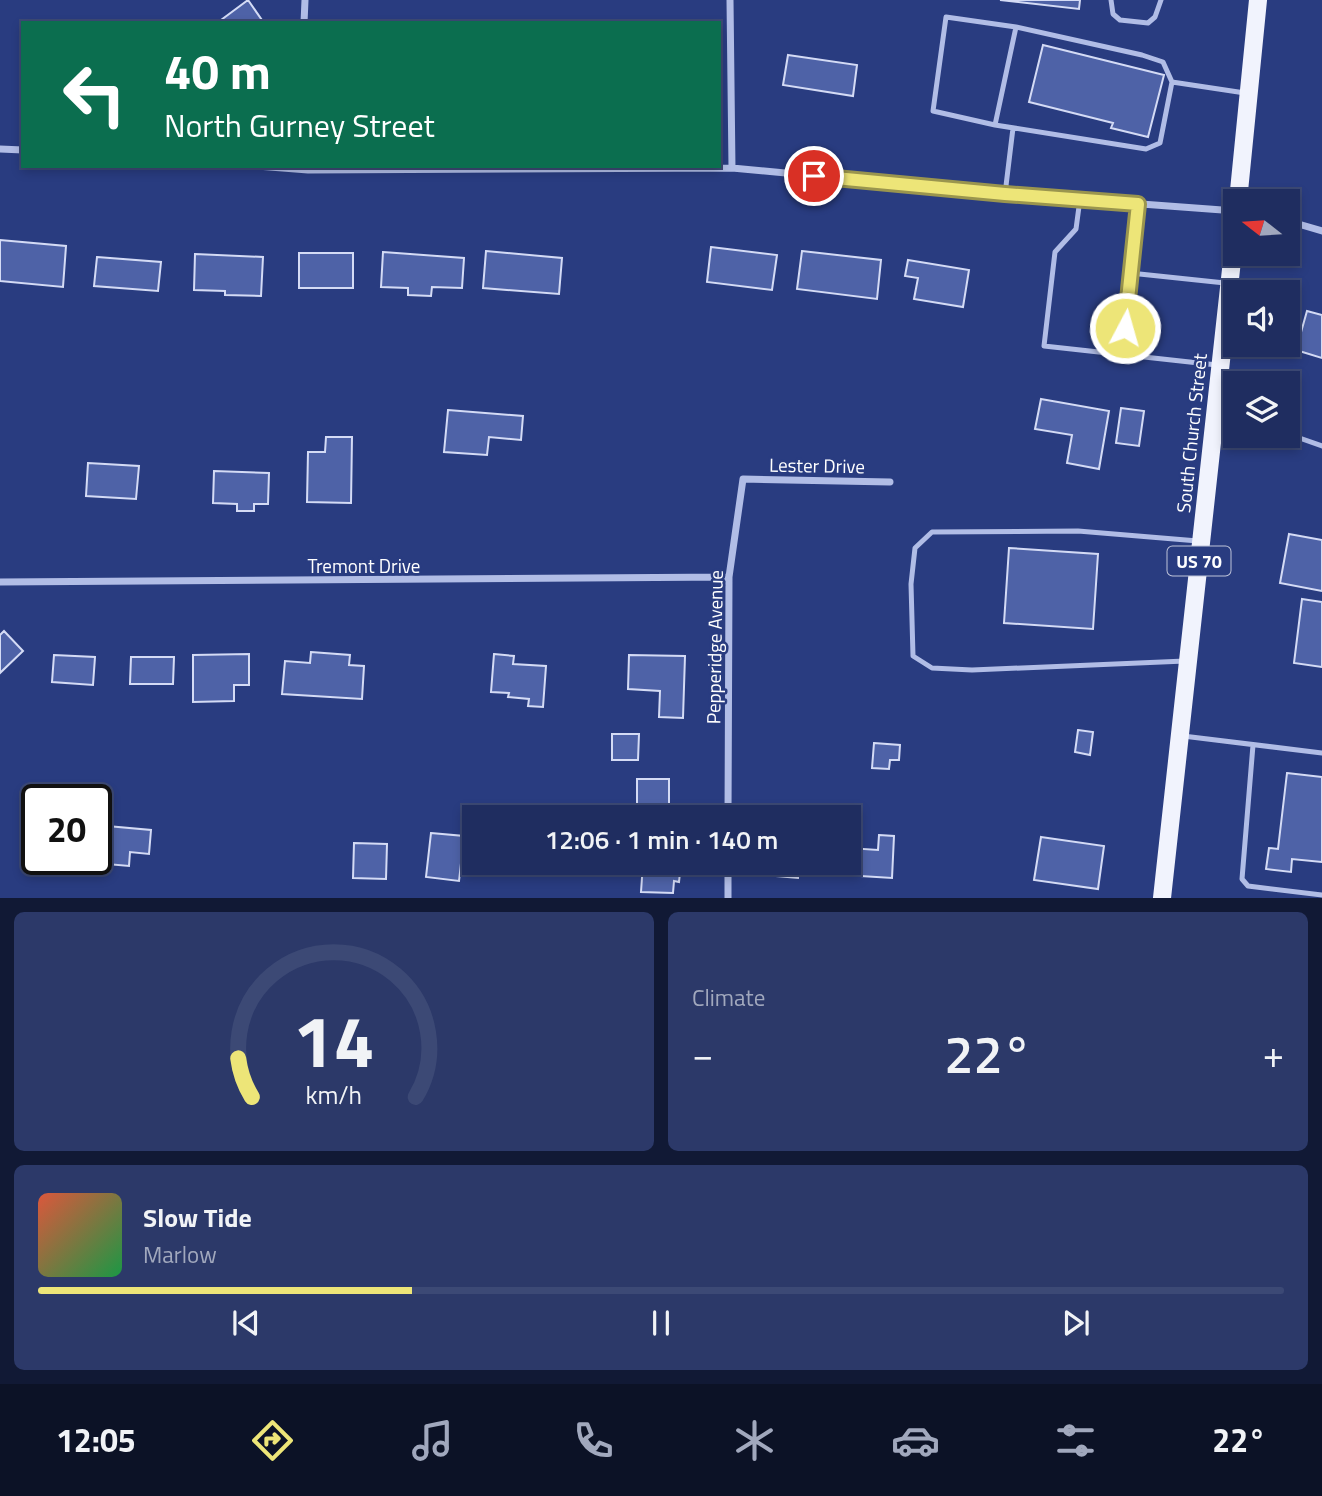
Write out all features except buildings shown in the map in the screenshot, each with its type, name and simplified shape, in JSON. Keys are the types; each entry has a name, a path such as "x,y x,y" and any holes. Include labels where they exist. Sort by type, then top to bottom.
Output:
{"main road":[{"path":"1239,189 1258,0"},
{"name":"South Church Street","path":"1162,898 1223,338"}],"street":[{"path":"304,0 304,21"},
{"path":"730,0 732,168"},
{"path":"0,149 21,150"},
{"path":"308,168 732,168 1005,194 1223,210"},
{"path":"1300,225 1322,231"},
{"name":"Lester Drive","path":"743,479 890,482"},
{"name":"Pepperidge Avenue","path":"728,805 729,577 743,479"},
{"name":"Tremont Drive","path":"0,582 729,577"},
{"path":"728,875 728,898"}],"lane":[{"path":"1111,0 1113,14 1120,20 1148,23 1155,17 1161,0"},
{"path":"946,17 1016,27 1142,55 1163,62 1172,82 1160,143 1146,149 995,125 933,111 946,17"},
{"path":"995,125 1016,27"},
{"path":"1172,82 1248,94"},
{"path":"1005,194 1013,128"},
{"path":"1080,198 1076,229 1055,252 1044,346 1220,365"},
{"path":"1122,355 1138,204"},
{"path":"1130,274 1223,282"},
{"path":"1214,417 1223,419"},
{"path":"1300,438 1322,446"},
{"path":"1188,661 972,670 932,668 913,656 912,572 915,548 932,532 1078,531 1201,541"},
{"path":"1180,736 1322,753"},
{"path":"1253,745 1242,879 1248,886 1319,896"}],"route":[{"path":"814,176 1138,204 1125,328"}]}
